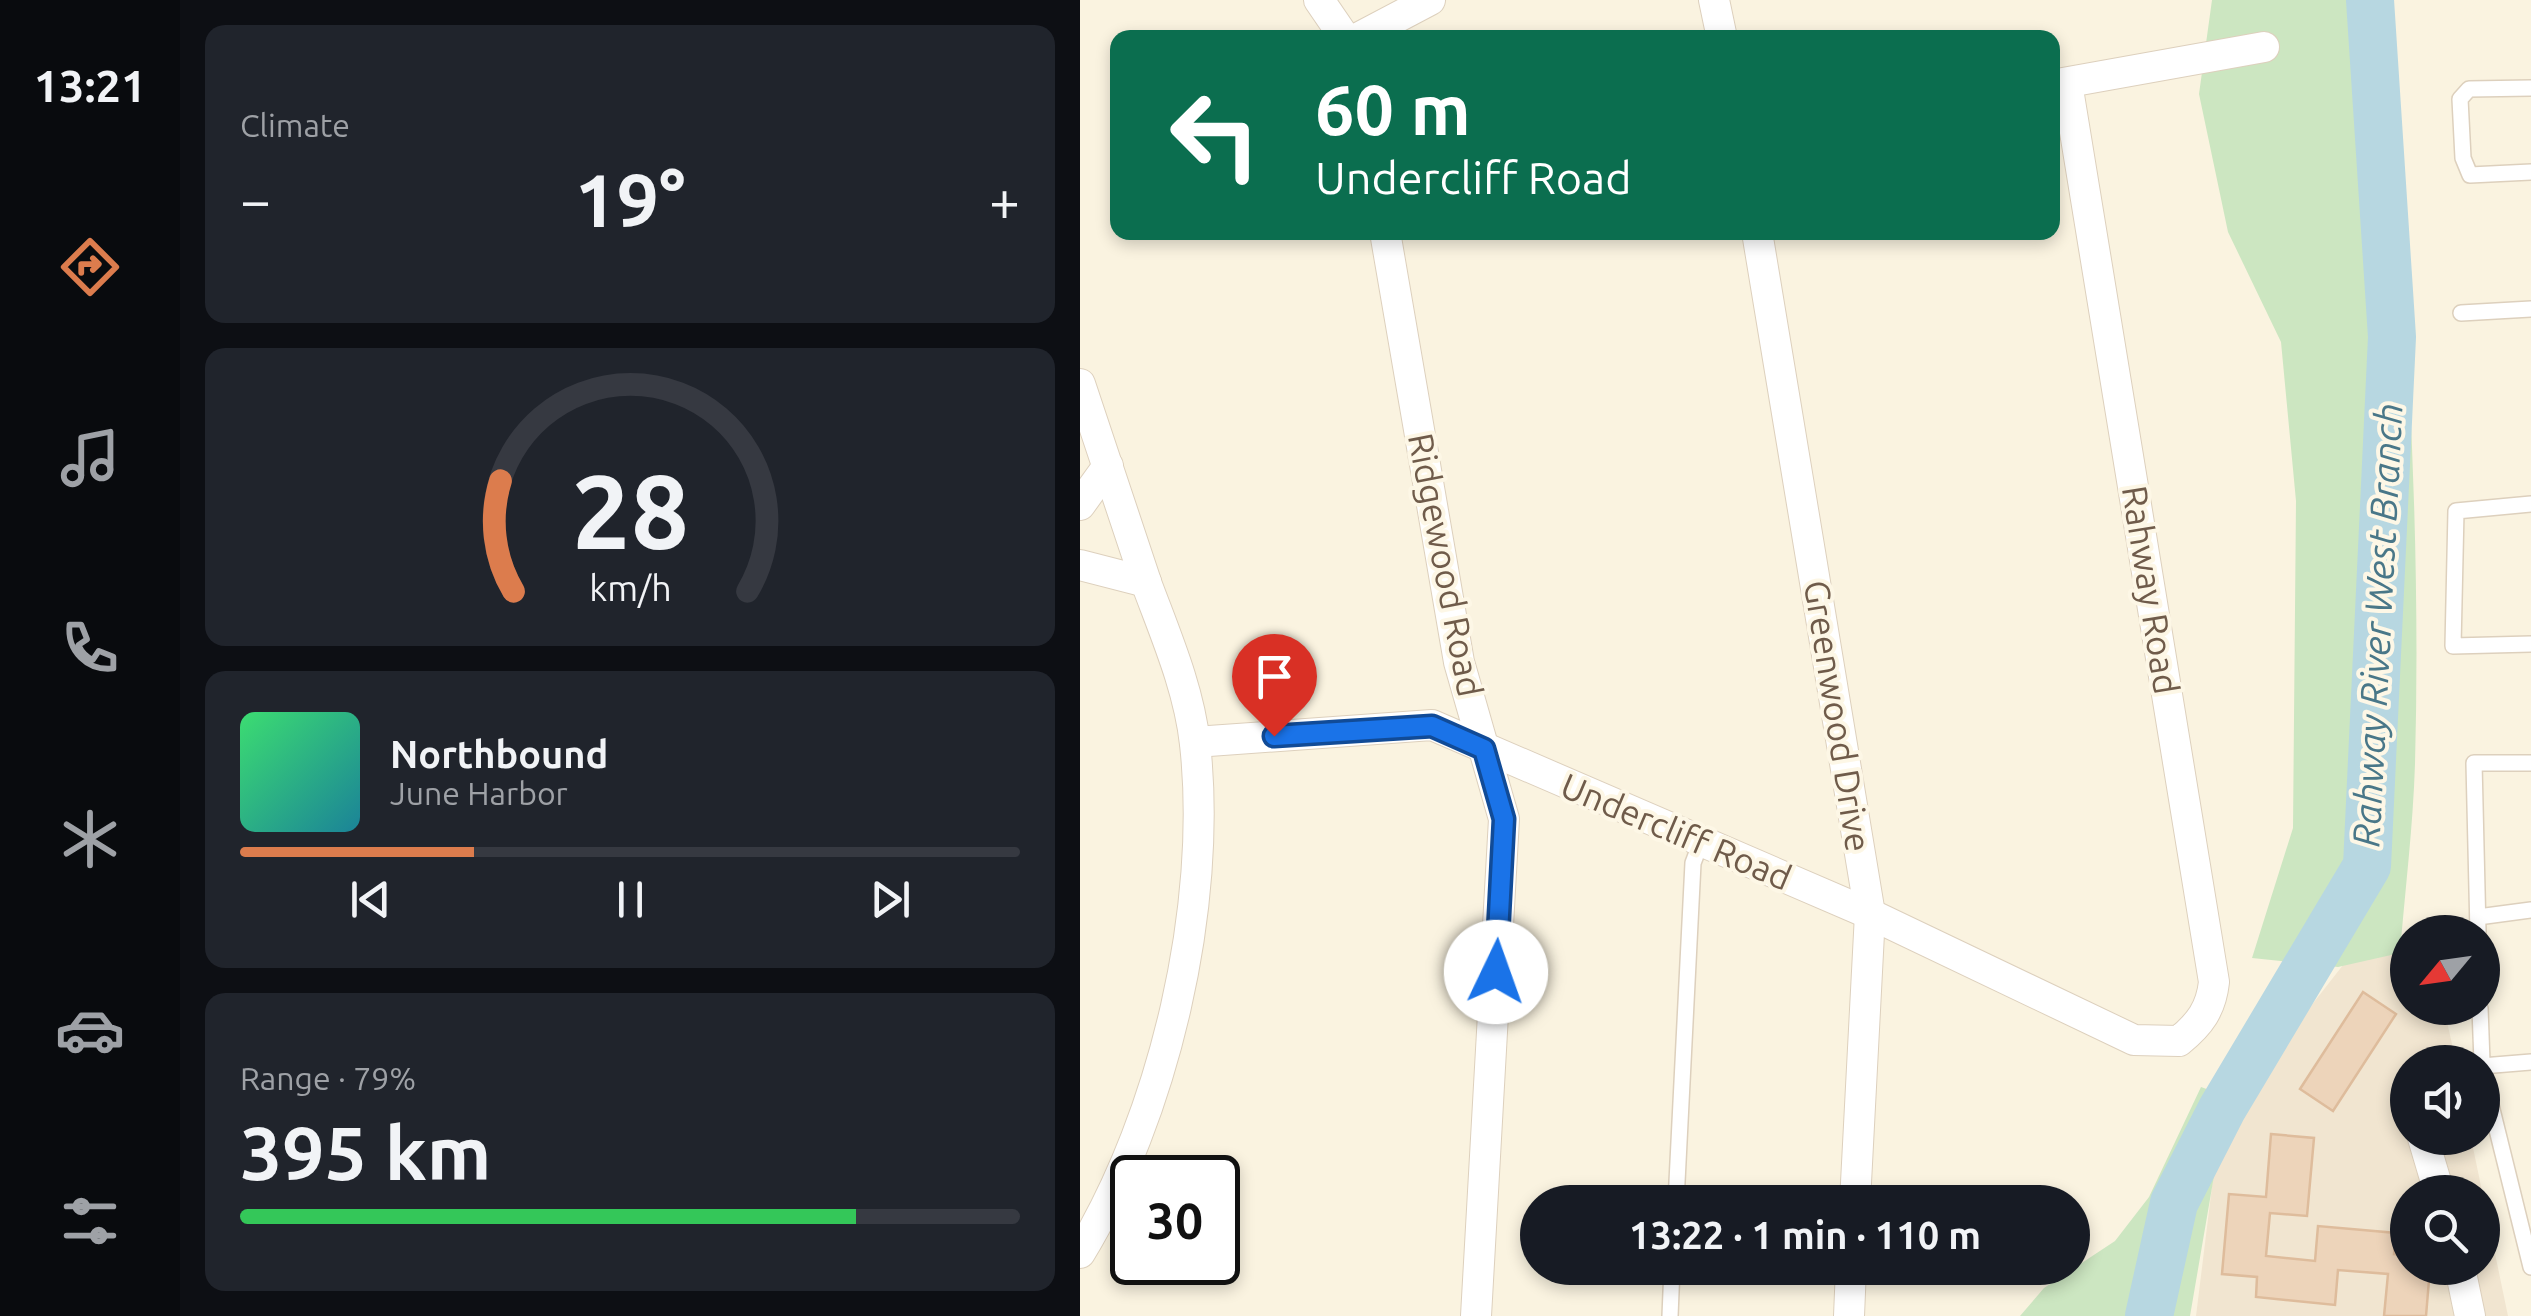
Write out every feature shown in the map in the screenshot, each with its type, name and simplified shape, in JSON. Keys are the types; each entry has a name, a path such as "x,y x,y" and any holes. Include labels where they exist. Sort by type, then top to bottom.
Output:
{"street":[{"path":"1319,0 1340,30"},
{"path":"1373,30 1430,0"},
{"path":"1714,0 1720,30"},
{"path":"2060,84 2264,47"},
{"name":"Rahway Road","path":"2060,84 2214,982 2212,1002 2198,1026 2179,1041 2134,1040"},
{"name":"Ridgewood Road","path":"1386,240 1459,662 1504,819 1476,1316"},
{"name":"Greenwood Drive","path":"1758,240 1870,914 1855,1185"},
{"path":"1080,384 1178,672 1195,742 1194,870 1185,957 1166,1046 1138,1138 1080,1254"},
{"path":"1080,505 1108,466"},
{"path":"1080,565 1146,582"},
{"name":"Undercliff Road","path":"1195,742 1432,726 1870,914 2134,1040"},
{"path":"1849,1316 1850,1285"},
{"path":"2464,1285 2470,1316"}],"lane":[{"path":"2531,88 2468,89 2460,99 2464,158 2470,174 2531,172"},
{"path":"2461,313 2531,309"},
{"path":"2531,504 2456,511 2453,646 2531,644"},
{"path":"2478,915 2474,763 2531,762"},
{"path":"1677,1185 1693,863 1700,842"},
{"path":"2500,919 2531,910"},
{"path":"2500,1065 2531,1062"},
{"path":"2500,1140 2531,1267"},
{"path":"1670,1316 1671,1285"}],"shaded area":[{"path":"2365,937 2390,954 2390,1025 2448,1025 2452,1045 2390,1045 2390,1155 2475,1155 2479,1175 2390,1175 2390,1285 2500,1285 2500,1278 2508,1316 2196,1316 2220,1122"}],"green space":[{"path":"2212,0 2382,0 2404,286 2413,477 2414,788 2403,915 2390,915 2390,955 2338,967 2252,958 2293,828 2296,501 2281,342 2228,232 2199,94"},
{"path":"2201,1087 2251,1105 2215,1170 2190,1316 2020,1316 2049,1285 2090,1285 2090,1258 2115,1241 2149,1197"}],"building":[{"path":"2363,992 2390,1010 2390,1023 2333,1111 2300,1089"},
{"path":"2271,1134 2314,1138 2307,1216 2270,1213 2266,1256 2315,1261 2318,1226 2390,1232 2390,1285 2429,1285 2426,1316 2384,1316 2388,1274 2338,1270 2335,1305 2256,1297 2257,1277 2222,1274 2229,1194 2266,1197"}],"waterway":[{"name":"Rahway River West Branch","path":"2149,1316 2174,1203 2222,1109 2367,866 2392,337 2370,0"}],"route":[{"path":"1274,736 1432,726 1484,749 1504,819 1496,972"}]}
